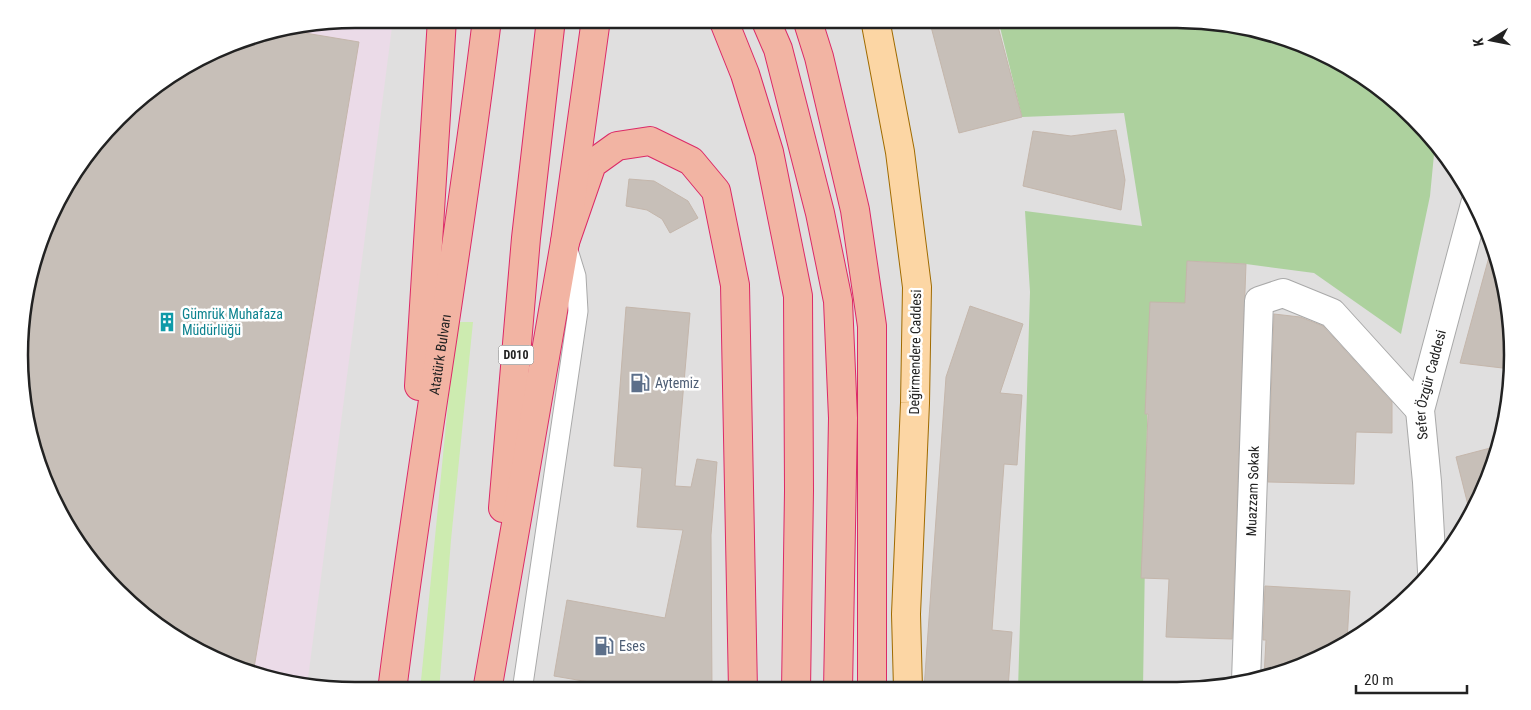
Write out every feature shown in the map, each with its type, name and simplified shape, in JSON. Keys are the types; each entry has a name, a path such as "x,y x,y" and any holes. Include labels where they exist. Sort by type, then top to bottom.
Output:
{"highway":[{"path":"406,582 441,28"},
{"name":"Atatürk Bulvarı","path":"393,682 406,582 476,110 486,28"},
{"name":"D010","path":"488,682 526,238 550,28"},
{"path":"489,682 565,242 595,28"},
{"path":"727,28 745,74 769,152 798,296 799,491 796,682"},
{"path":"769,28 778,49 820,213 838,301 843,418 838,682"},
{"path":"810,28 819,57 855,210 872,326 872,682"},
{"path":"565,242 592,164 617,146 650,141 691,161 716,191 735,285 743,682"}],"main road":[{"name":"Değirmendere Caddesi","path":"877,28 900,152 917,287 915,404 906,614 908,682"}],"street":[{"name":"Sefer Özgür Caddesi","path":"1431,560 1427,482 1420,410 1472,215"},
{"name":"Muazzam Sokak","path":"1246,675 1259,301 1284,293 1332,313 1420,410"}],"lane":[{"path":"523,682 578,312 576,276 565,242"}],"shaded area":[{"path":"334,28 1197,28 1219,30 1261,39 1301,52 1321,61 1340,71 1375,95 1408,123 1436,156 1460,191 1479,230 1497,291 1501,312 1504,355 1501,398 1486,460 1479,480 1460,519 1436,554 1408,587 1358,627 1321,649 1301,658 1261,671 1219,680 1197,682 334,682 312,680 270,671 230,658 204,646 88,544 71,519 53,483 30,395 28,334 30,315 53,227 61,210 83,173 109,139 139,109 191,71 230,52 270,39 312,30"},
{"name":"Gümrük Muhafaza Müdürlüğü","path":"334,28 392,28 308,679 250,665 230,658 191,639 156,615 123,587 95,554 71,519 61,500 52,480 39,440 30,398 28,376 30,312 45,250 52,230 71,191 95,156 123,123 156,95 191,71 210,61 230,52 270,39 312,30"}],"green space":[{"path":"1000,28 1197,28 1240,34 1281,45 1301,52 1340,71 1375,95 1408,123 1434,154 1430,196 1401,334 1314,273 1246,264 1188,261 1185,303 1148,360 1143,682 1018,682 1030,292 1025,211 1142,226 1124,113 1022,117"},
{"path":"456,322 473,322 451,540 440,682 421,682"}],"building":[{"path":"931,28 998,28 1022,117 959,133"},
{"name":"Gümrük Muhafaza Müdürlüğü","path":"300,32 359,42 254,666 210,649 191,639 156,615 123,587 95,554 71,519 52,480 34,419 28,376 30,312 45,250 52,230 71,191 95,156 123,123 156,95 191,71 210,61 230,52 270,39"},
{"path":"1116,130 1125,180 1121,210 1023,186 1033,131 1071,136"},
{"path":"629,179 654,181 688,201 698,218 670,233 662,219 647,210 626,206"},
{"path":"1489,259 1501,312 1503,368 1460,363"},
{"path":"1187,261 1246,264 1232,639 1166,637 1169,579 1141,578 1148,414 1145,414 1150,302 1185,303"},
{"path":"970,306 1023,324 1000,393 1022,395 1017,465 1004,464 992,630 1012,632 1008,682 924,682 946,377"},
{"path":"626,307 690,313 675,486 691,487 697,459 717,462 711,535 712,682 589,682 554,676 567,600 665,618 683,530 637,527 642,468 614,466"},
{"path":"1274,314 1300,317 1323,326 1392,402 1392,433 1356,432 1354,484 1268,482"},
{"path":"1490,448 1479,480 1468,504 1456,457"},
{"path":"1265,586 1350,591 1347,634 1340,639 1301,658 1264,670 1266,640 1263,640"}],"place":[{"name":"Gümrük Muhafaza Müdürlüğü","path":"167,322"},
{"name":"Aytemiz","path":"640,383"},
{"name":"Eses","path":"604,646"}]}
